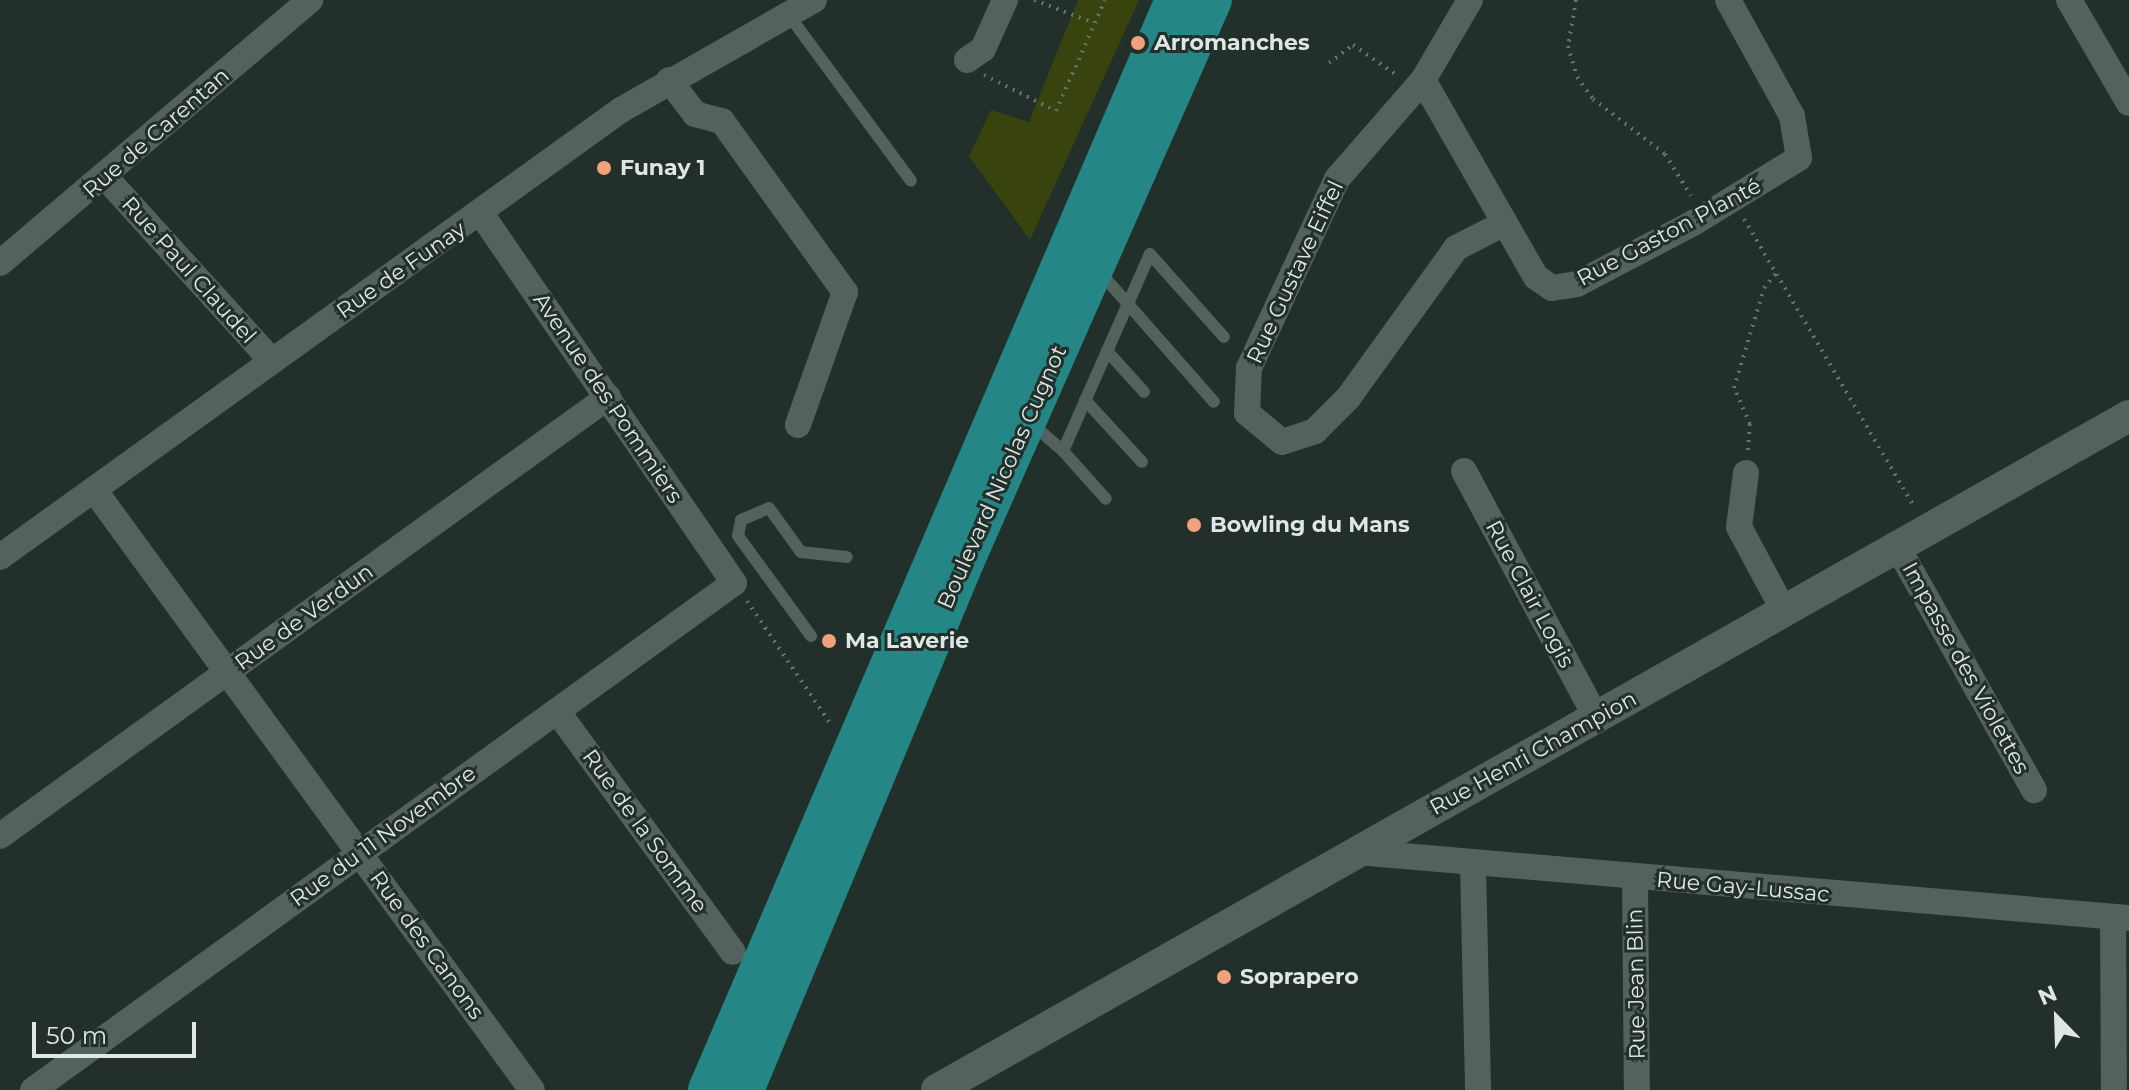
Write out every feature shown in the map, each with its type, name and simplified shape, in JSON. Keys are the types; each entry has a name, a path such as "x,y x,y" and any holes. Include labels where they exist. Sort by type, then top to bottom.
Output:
{"main road":[{"name":"Boulevard Nicolas Cugnot","path":"708,1090 1175,0"},
{"name":"Boulevard Nicolas Cugnot","path":"744,1090 1027,419 1212,0"}],"street":[{"name":"Rue de Carentan","path":"0,263 106,178 310,0"},
{"name":"Rue de Funay","path":"0,557 669,80 814,0"},
{"path":"967,60 983,49 1005,0"},
{"path":"1417,85 1470,0"},
{"name":"Rue Gaston Planté","path":"1417,85 1536,277 1552,288 1577,284 1695,222 1799,158 1802,142 1728,0"},
{"path":"2069,0 2129,103"},
{"path":"669,80 695,114 722,121 845,292 798,425"},
{"name":"Rue Gustave Eiffel","path":"1417,85 1337,179 1249,368 1247,413 1282,442 1315,431 1348,398 1456,248 1505,223"},
{"name":"Rue Paul Claudel","path":"106,178 272,361"},
{"name":"Avenue des Pommiers","path":"481,213 734,583"},
{"name":"Rue de Verdun","path":"0,836 608,397"},
{"name":"Rue Henri Champion","path":"944,1088 2129,416"},
{"name":"Rue Clair Logis","path":"1464,471 1596,717"},
{"path":"1746,473 1739,527 1784,611"},
{"name":"Rue des Canons","path":"95,491 532,1090"},
{"name":"Impasse des Violettes","path":"1897,546 2034,790"},
{"name":"Rue du 11 Novembre","path":"45,1087 360,852 734,583"},
{"name":"Rue de la Somme","path":"557,711 733,952"},
{"name":"Rue Gay-Lussac","path":"1357,852 1473,866 2121,918"},
{"path":"1473,866 1478,1090"},
{"name":"Rue Jean Blin","path":"1635,878 1637,1090"},
{"path":"2114,1090 2121,918"}],"lane":[{"path":"788,14 911,181"},
{"path":"1063,451 1150,254 1224,337"},
{"path":"1095,265 1214,402"},
{"path":"1107,351 1144,392"},
{"path":"1085,400 1142,462"},
{"path":"1027,419 1063,451 1106,499"},
{"path":"811,636 738,536 741,520 769,508 801,552 847,557"}],"path":[{"path":"1034,0 1094,23"},
{"path":"967,60 1056,111 1105,0"},
{"path":"1576,0 1568,46 1577,77 1593,99 1665,154 1689,185 1695,222"},
{"path":"1329,63 1353,45 1364,48 1417,85"},
{"path":"1730,201 1776,273 1927,530"},
{"path":"1746,473 1750,424 1734,388 1764,288 1776,273"},
{"path":"734,583 839,736 854,745"}],"green space":[{"path":"1078,0 1139,0 1030,240 969,156 991,110 1029,122"}],"place":[{"name":"Arromanches","path":"1138,43"},
{"name":"Funay 1","path":"604,168"},
{"name":"Bowling du Mans","path":"1194,525"},
{"name":"Ma Laverie","path":"829,641"},
{"name":"Soprapero","path":"1224,977"}]}
